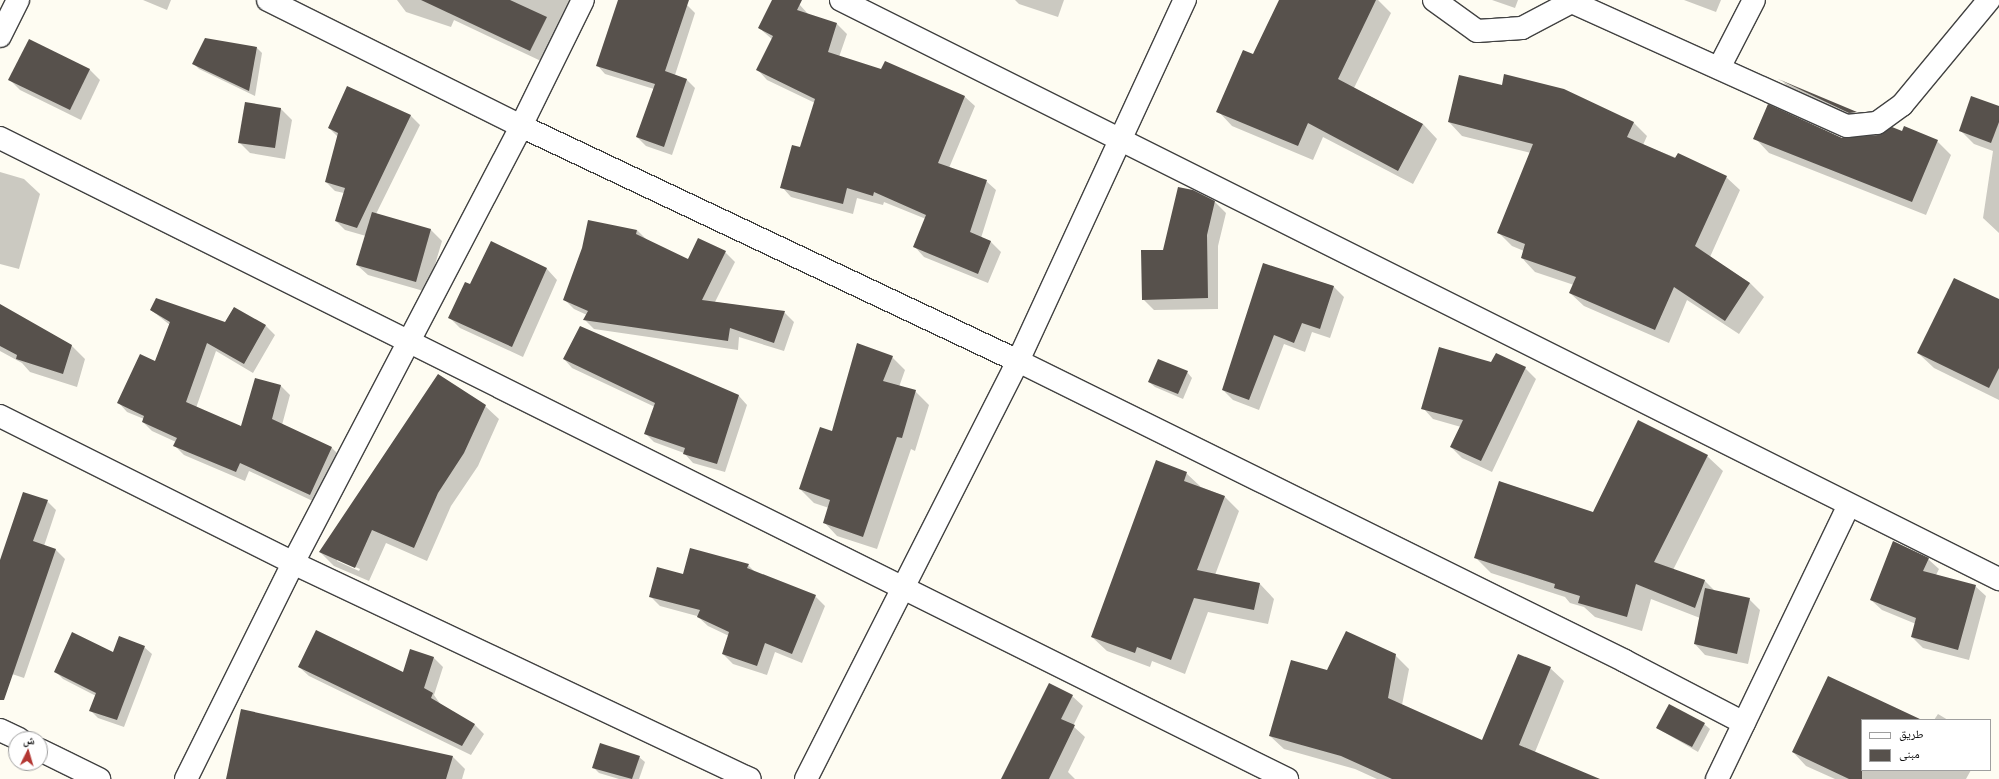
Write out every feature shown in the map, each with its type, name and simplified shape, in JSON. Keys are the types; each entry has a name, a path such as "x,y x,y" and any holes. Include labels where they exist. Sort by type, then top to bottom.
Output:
{"street":[{"path":"0,36 18,0"},
{"path":"268,0 521,126 1018,360 1625,661 1744,724"},
{"path":"186,779 293,563 406,342 521,126 583,0"},
{"path":"806,779 1018,360 1123,140 1185,0"},
{"path":"1434,0 1477,31 1522,28 1575,1 1847,126 1877,123 1902,105 1989,0"},
{"path":"1719,68 1754,0"},
{"path":"853,2 1123,140 1999,579"},
{"path":"0,138 406,342 1287,779"},
{"path":"0,416 293,563 750,779"},
{"path":"1717,779 1849,505"},
{"path":"48,754 98,779"}],"building":[{"path":"421,0 510,0 547,17 530,51"},
{"path":"618,0 689,0 665,71 687,79 664,147 636,137 655,84 596,66"},
{"path":"772,0 802,0 797,10 837,23 828,52 881,69 885,61 965,96 938,163 987,180 970,232 991,241 978,274 913,247 926,215 874,192 873,196 847,188 843,204 780,188 792,145 800,147 815,99 756,70 773,36 758,28"},
{"path":"1279,0 1376,0 1338,79 1423,124 1398,171 1308,123 1298,146 1216,112 1243,50 1253,54"},
{"path":"205,38 257,47 249,91 192,64"},
{"path":"29,39 90,69 70,110 8,80"},
{"path":"1504,74 1564,89 1634,122 1627,137 1675,158 1678,153 1727,176 1695,246 1750,283 1725,321 1674,287 1655,330 1569,293 1576,277 1521,258 1525,244 1497,233 1533,144 1448,122 1459,75 1502,85"},
{"path":"1778,79 1857,112 1849,113"},
{"path":"347,86 411,115 357,228 335,221 345,188 325,182 338,133 328,128"},
{"path":"1971,96 1999,106 1999,122 1991,143 1959,131"},
{"path":"245,102 281,108 275,148 238,143"},
{"path":"1768,104 1842,138 1878,135 1892,127 1902,131 1904,126 1938,140 1912,202 1753,139"},
{"path":"1178,187 1193,190 1215,201 1207,235 1208,298 1142,300 1141,250 1163,250"},
{"path":"372,212 431,229 416,282 356,265"},
{"path":"588,220 637,230 636,234 688,259 698,238 726,251 702,300 785,311 774,343 730,328 728,341 583,320 588,311 563,300 582,248"},
{"path":"491,241 547,268 512,347 448,318 465,282 470,284"},
{"path":"1263,263 1334,286 1320,329 1302,323 1294,343 1274,335 1249,400 1222,390"},
{"path":"1954,278 1999,299 1999,368 1989,388 1917,353"},
{"path":"156,298 225,322 234,307 266,325 244,364 207,343 186,402 241,426 255,378 281,385 272,419 332,447 310,495 240,463 236,472 173,446 177,438 142,422 144,416 117,403 140,354 155,361 170,322 150,310"},
{"path":"0,304 72,345 63,374 16,359 17,355 0,346"},
{"path":"580,326 739,395 717,464 683,454 685,448 644,434 655,403 563,359"},
{"path":"857,343 893,356 883,381 916,390 902,438 897,437 863,537 823,523 830,500 799,489 820,427 832,431"},
{"path":"1439,347 1491,362 1496,353 1526,367 1481,461 1450,447 1463,420 1421,409"},
{"path":"1158,359 1188,371 1178,394 1148,382"},
{"path":"438,374 486,405 464,453 438,493 414,548 372,530 355,568 319,552"},
{"path":"1638,420 1708,455 1654,562 1705,580 1695,608 1636,584 1627,617 1578,603 1580,596 1554,588 1555,584 1474,558 1499,481 1593,512"},
{"path":"1156,460 1187,472 1184,481 1225,496 1197,570 1260,583 1254,610 1194,598 1171,660 1137,647 1135,653 1091,637"},
{"path":"23,492 48,500 33,541 56,549 4,700 0,700 0,560"},
{"path":"1893,541 1929,558 1923,571 1976,585 1958,650 1911,637 1916,618 1870,600"},
{"path":"690,548 749,564 747,568 816,595 792,654 765,643 757,666 722,654 729,632 697,617 700,610 649,597 657,567 683,574"},
{"path":"1705,588 1750,598 1737,654 1694,644"},
{"path":"316,630 403,672 410,649 434,657 424,688 433,693 431,698 475,724 462,746 298,667"},
{"path":"1346,631 1396,654 1388,698 1482,740 1518,654 1551,667 1519,745 1600,779 1392,779 1341,756 1269,736 1291,660 1327,670"},
{"path":"72,632 113,652 119,636 145,646 117,720 89,711 96,693 54,672"},
{"path":"1828,676 1920,719 1861,719 1862,779 1849,779 1792,752"},
{"path":"1049,683 1073,695 1061,719 1075,725 1049,779 1001,779"},
{"path":"1669,704 1705,723 1692,747 1656,728"},
{"path":"241,709 453,756 446,779 226,779"},
{"path":"600,743 640,756 632,779 592,768"}]}
